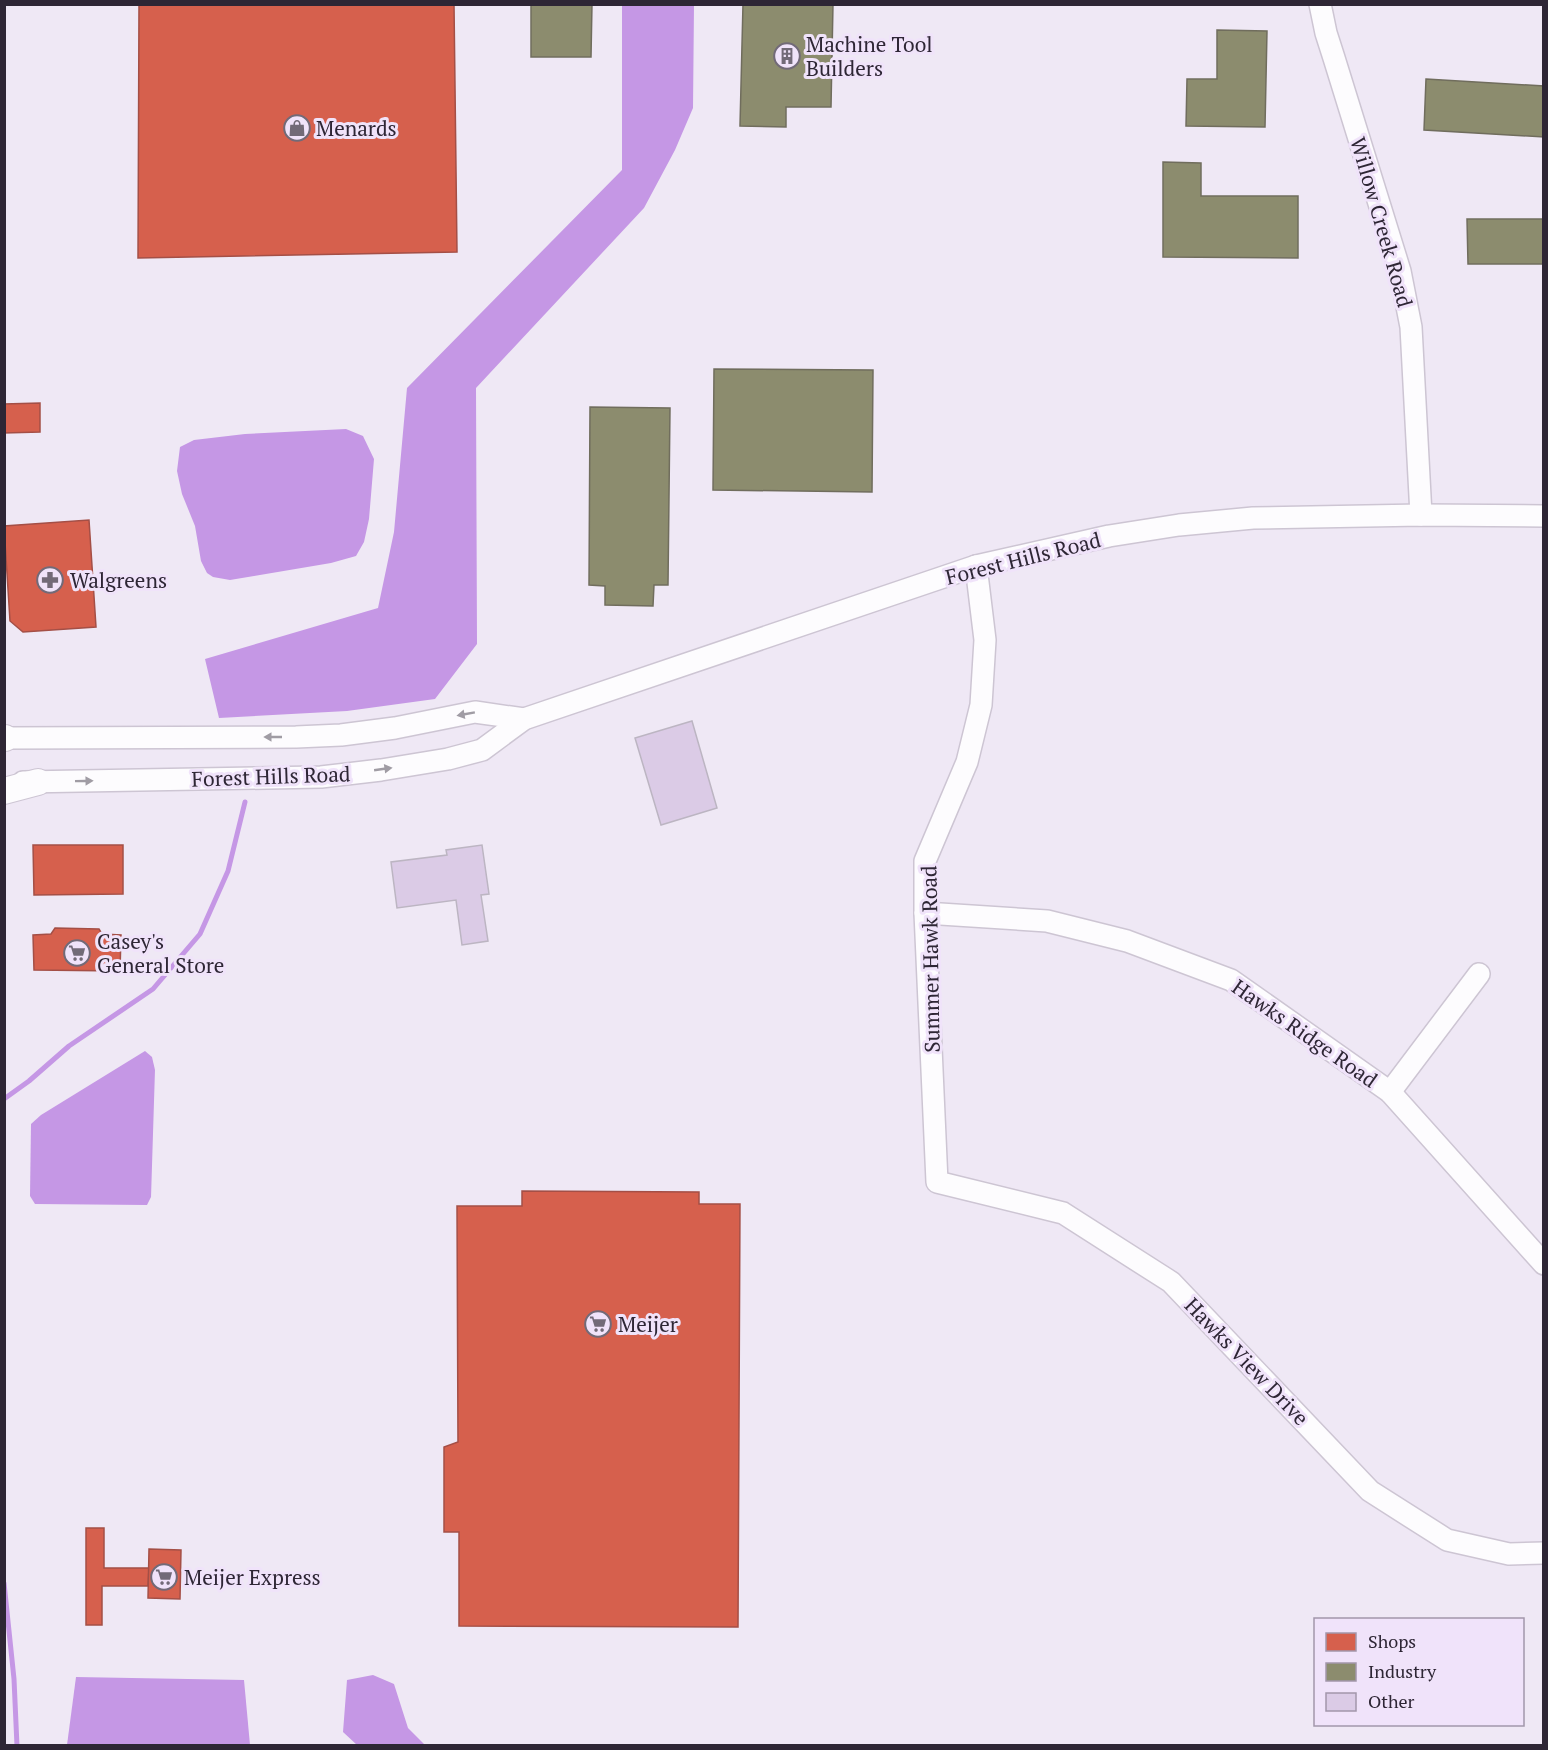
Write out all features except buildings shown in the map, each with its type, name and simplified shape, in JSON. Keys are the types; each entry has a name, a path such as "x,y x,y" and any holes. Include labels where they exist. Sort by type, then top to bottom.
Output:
{"main road":[{"path":"4,791 38,782"}],"street":[{"name":"Willow Creek Road","path":"1320,4 1329,42 1400,271 1411,327 1420,515"},
{"name":"Forest Hills Road","path":"4,782 321,777 448,759 482,750 524,719 976,566 1109,536 1179,525 1253,518 1420,515 1544,516"},
{"name":"Summer Hawk Road","path":"937,1182 925,913 926,861 967,762 981,705 985,640 976,566"},
{"name":"Forest Hills Road","path":"5,738 296,737 340,735 395,728 475,712 524,719"},
{"name":"Hawks Ridge Road","path":"925,913 1047,921 1127,941 1231,980 1390,1092 1544,1263"},
{"path":"1390,1092 1479,974"},
{"name":"Hawks View Drive","path":"937,1182 1063,1213 1171,1282 1370,1491 1447,1540 1509,1554 1544,1553"}],"shaded area":[{"path":"622,5 694,5 693,108 675,150 644,208 476,388 477,644 435,699 347,711 219,718 205,659 378,608 394,532 407,388 622,170"},
{"path":"346,429 363,436 374,459 369,519 364,542 356,556 331,563 230,580 213,577 207,573 201,561 195,526 182,494 177,471 180,447 194,440 245,434"},
{"path":"145,1051 152,1057 155,1070 151,1197 147,1205 35,1204 30,1196 31,1124 41,1115"},
{"path":"373,1675 394,1684 408,1728 425,1745 357,1745 343,1732 347,1680"},
{"path":"76,1677 244,1680 250,1745 67,1745"}],"waterway":[{"path":"4,1099 29,1081 69,1046 153,989 200,934 228,871 245,802"},
{"path":"4,1583 14,1679 17,1746"}],"place":[{"name":"Machine Tool Builders","path":"787,56"},
{"name":"Menards","path":"297,128"},
{"name":"Walgreens","path":"50,580"},
{"name":"Casey's General Store","path":"77,953"},
{"name":"Meijer","path":"598,1324"},
{"name":"Meijer Express","path":"164,1577"}]}
